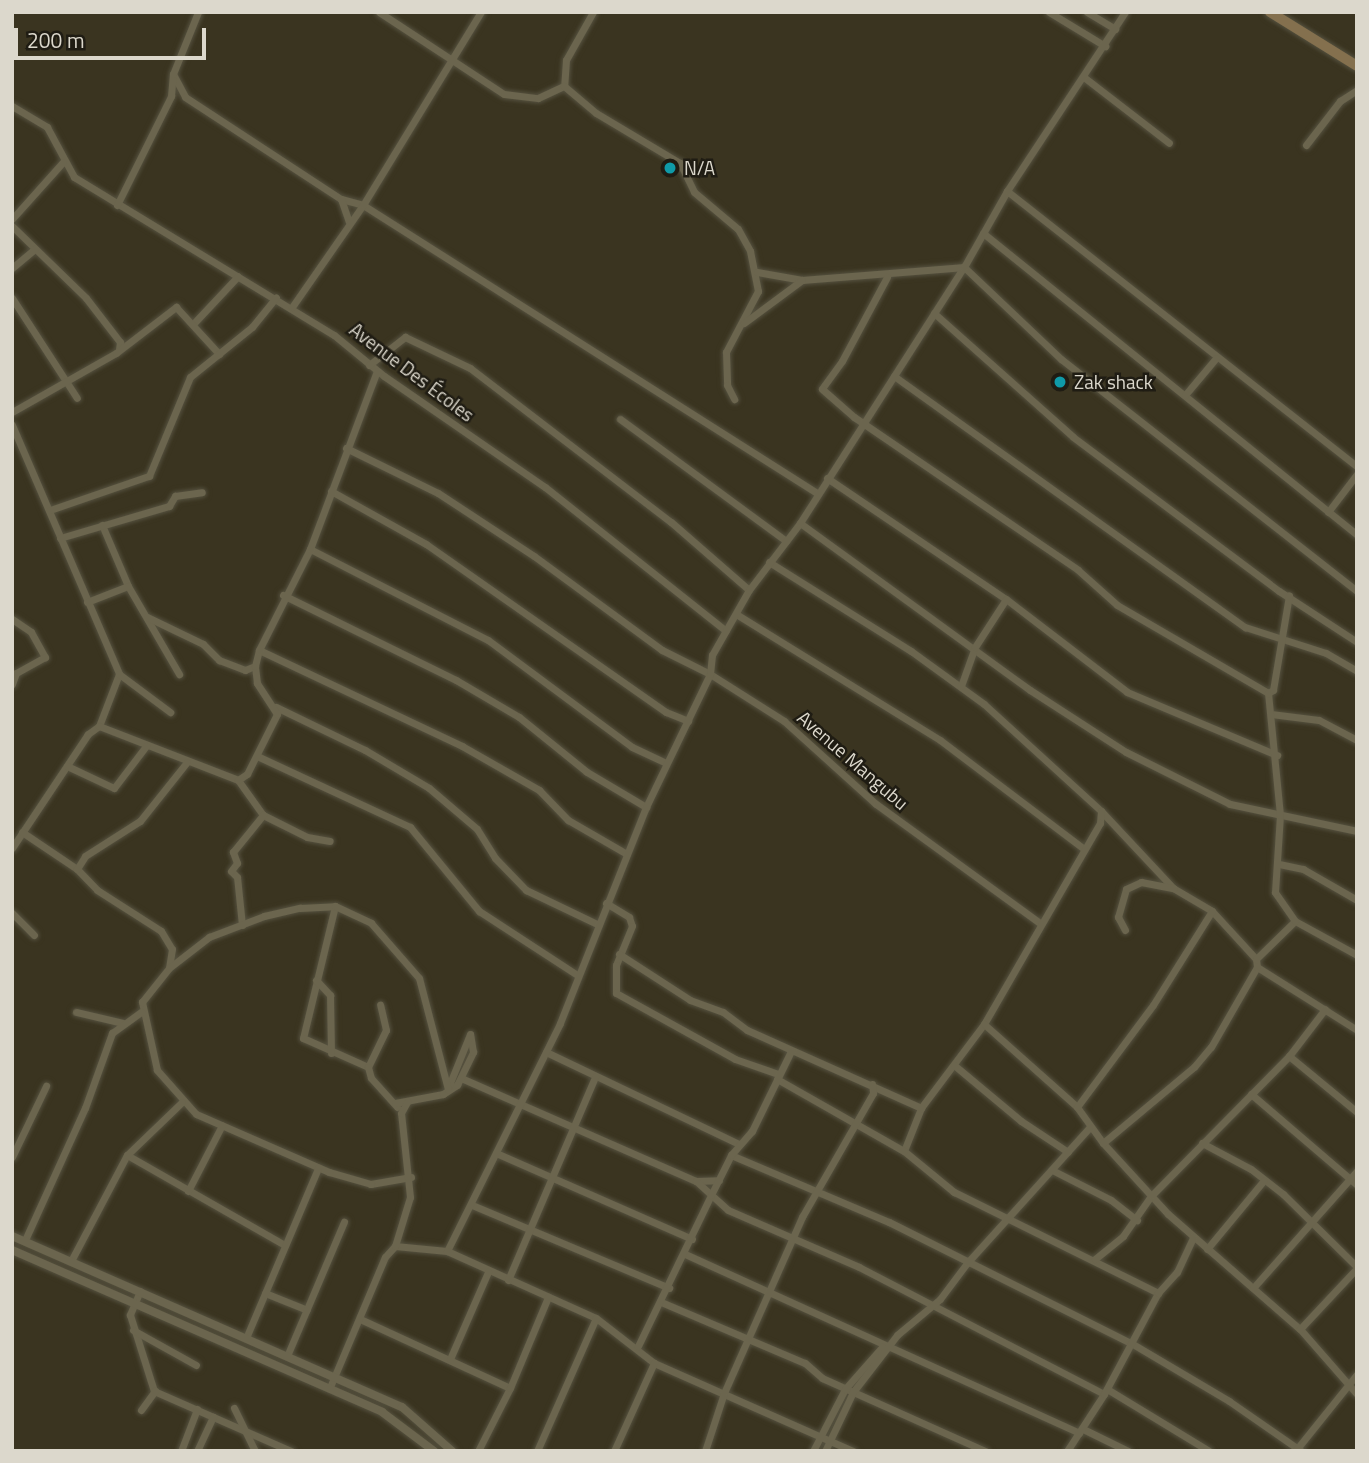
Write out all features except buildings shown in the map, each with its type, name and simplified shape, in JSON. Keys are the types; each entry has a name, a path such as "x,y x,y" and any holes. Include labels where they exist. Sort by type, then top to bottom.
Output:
{"main road":[{"path":"1270,12 1357,66"}],"street":[{"path":"117,205 171,96 173,74 198,12"},
{"path":"379,12 452,58 455,65 504,94 538,97 564,86"},
{"path":"292,307 363,205 481,12"},
{"path":"564,86 566,60 593,12"},
{"path":"1049,12 1105,46"},
{"path":"1087,12 1115,29"},
{"path":"447,1251 546,1052 646,807 710,674 712,655 749,590 800,523 964,267 1007,191 1085,78 1125,12"},
{"path":"173,74 185,97"},
{"path":"1085,78 1169,144"},
{"path":"564,86 596,113 680,163 694,192 743,235 757,272 758,291 726,352 727,385 734,399"},
{"path":"1306,145 1340,101 1357,90"},
{"path":"171,96 185,97 341,199 363,205 817,494"},
{"path":"12,106 47,127 63,162 12,219"},
{"name":"Avenue Des Écoles","path":"63,162 74,177 117,205 276,297 347,344 377,371 545,487 726,631"},
{"path":"1007,191 1216,358 1357,466"},
{"path":"341,199 349,222"},
{"path":"12,226 86,298 120,342 118,349"},
{"path":"982,233 1069,307 1185,395 1357,535"},
{"path":"12,268 35,249"},
{"path":"757,272 802,280 887,277 964,267"},
{"path":"964,267 1060,359 1357,591"},
{"path":"194,323 238,275"},
{"path":"887,277 842,360 821,389 863,423 1078,570 1117,605 1268,693"},
{"path":"741,325 802,280"},
{"path":"50,510 149,476 183,387 260,319 276,297"},
{"path":"12,298 77,398"},
{"path":"12,412 67,382 118,349 173,307 194,323 219,354"},
{"path":"934,313 1073,437 1357,642"},
{"path":"369,365 405,337 470,368 671,522 749,590"},
{"path":"1185,395 1216,358"},
{"path":"377,371 310,548 283,595 259,650 255,666 257,683 276,707 365,750 429,788 477,829 504,870 526,890 597,924"},
{"path":"894,376 1245,626 1326,653 1357,671"},
{"path":"620,419 786,541"},
{"path":"12,425 119,674 170,712"},
{"path":"12,445 20,440"},
{"name":"Avenue Mangubu","path":"346,448 438,493 534,556 662,650 710,674 784,721 876,804 1040,923"},
{"path":"1328,512 1357,474"},
{"path":"827,478 1006,599 1146,703 1278,755"},
{"path":"331,491 426,544 666,712 688,721"},
{"path":"60,538 169,506 175,496 202,492"},
{"path":"800,523 975,647 1030,690 1126,752 1230,804 1357,831"},
{"path":"102,525 128,586 179,674"},
{"path":"310,548 488,640 632,747 667,764"},
{"path":"769,562 961,686 1101,811 1173,888 1212,911 1256,963 1357,1030"},
{"path":"87,602 128,586"},
{"path":"283,595 456,680 519,718 581,768 646,807"},
{"path":"1268,693 1273,690 1278,637 1289,595"},
{"path":"961,686 975,647 1006,599"},
{"path":"736,614 940,740 1083,848"},
{"path":"146,617 203,644 219,660 246,670 255,666"},
{"path":"12,619 30,632 45,657 16,673 12,684"},
{"path":"259,650 462,746 539,790 568,820 627,854"},
{"path":"12,848 67,766 99,726 119,674"},
{"path":"1268,693 1278,755 1280,814 1276,892 1295,921 1357,955"},
{"path":"238,780 247,774 257,756 277,714 276,707"},
{"path":"1271,714 1319,720 1357,740"},
{"path":"99,726 238,780 263,816 307,837 330,841"},
{"path":"67,766 114,788 146,746"},
{"path":"257,756 410,827 480,911 578,975"},
{"path":"77,869 85,856 140,821 187,762"},
{"path":"904,1151 921,1108 984,1024 1083,848 1100,823 1101,811"},
{"path":"242,925 237,877 231,871 237,863 233,852 263,816"},
{"path":"22,832 77,869 97,890 161,931 172,949 169,968"},
{"path":"1279,864 1303,869 1357,900"},
{"path":"1125,930 1118,917 1126,889 1149,882 1173,888"},
{"path":"606,903 631,921 619,954 614,989 620,997 735,1059 777,1077 904,1151 954,1192 1007,1220 1095,1259 1158,1293"},
{"path":"335,906 303,1038 368,1068"},
{"path":"395,1104 449,1092 461,1078 473,1052 470,1034 448,1089 419,978 370,923 335,906 300,908 242,925 202,941 169,968 142,1002 141,1012 157,1070 183,1102 222,1125 317,1168 371,1184 411,1177"},
{"path":"1077,1107 1153,1005 1212,911"},
{"path":"12,913 34,935"},
{"path":"1103,1143 1194,1067 1211,1047 1256,963 1295,921"},
{"path":"619,954 690,1000 723,1012 747,1030 921,1108"},
{"path":"316,980 330,995 331,1053"},
{"path":"330,1387 385,1257 395,1247 412,1191 401,1113 371,1078 368,1068 386,1030 380,1005"},
{"path":"1095,1259 1137,1220 1151,1196 1289,1056 1325,1009"},
{"path":"76,1012 123,1024"},
{"path":"25,1240 113,1033 141,1012"},
{"path":"984,1024 1077,1107 1103,1143 1151,1196 1193,1238 1300,1329 1357,1394"},
{"path":"638,1346 669,1288 711,1195 739,1144 752,1131 790,1051"},
{"path":"546,1052 739,1144"},
{"path":"1289,1056 1357,1112"},
{"path":"954,1065 1068,1152"},
{"path":"508,1280 553,1181 595,1077"},
{"path":"461,1078 573,1130 696,1181 727,1210 928,1302 1106,1391 1209,1451"},
{"path":"705,1451 724,1393 793,1238 816,1190 873,1093 872,1084"},
{"path":"12,1157 46,1086"},
{"path":"1251,1094 1357,1185"},
{"path":"71,1261 127,1155 183,1102"},
{"path":"401,1113 407,1102"},
{"path":"188,1191 222,1125"},
{"path":"813,1451 849,1391 887,1344 928,1302 940,1299 967,1263 1090,1127"},
{"path":"1202,1143 1264,1180 1312,1220 1357,1267 1300,1329"},
{"path":"496,1153 553,1181 692,1238"},
{"path":"127,1155 285,1245"},
{"path":"732,1155 816,1190 1131,1343 1298,1450 1357,1374"},
{"path":"246,1338 317,1168"},
{"path":"1052,1170 1111,1200 1137,1220"},
{"path":"1253,1288 1357,1171"},
{"path":"696,1181 719,1180"},
{"path":"1207,1249 1264,1180"},
{"path":"472,1205 669,1288"},
{"path":"287,1356 344,1222"},
{"path":"12,1236 402,1407 452,1451"},
{"path":"1069,1450 1106,1391 1158,1293 1177,1272 1193,1238"},
{"path":"395,1247 447,1251 488,1272 596,1318 638,1346 654,1363 853,1451"},
{"path":"12,1250 330,1387 398,1420 434,1451"},
{"path":"685,1254 1128,1451"},
{"path":"450,1359 488,1272"},
{"path":"140,1291 130,1315 156,1391 250,1432 274,1447 291,1451"},
{"path":"265,1293 307,1310"},
{"path":"478,1451 510,1388 548,1297"},
{"path":"662,1302 805,1363 822,1378 985,1451"},
{"path":"537,1451 596,1318"},
{"path":"360,1319 510,1388"},
{"path":"133,1330 196,1365"},
{"path":"614,1451 654,1363"},
{"path":"141,1410 156,1391"},
{"path":"825,1451 849,1391"},
{"path":"234,1408 250,1432 255,1451"},
{"path":"181,1451 197,1409"},
{"path":"197,1451 213,1416"}],"place":[{"name":"N/A","path":"670,168"},
{"name":"Zak shack","path":"1060,382"}]}
